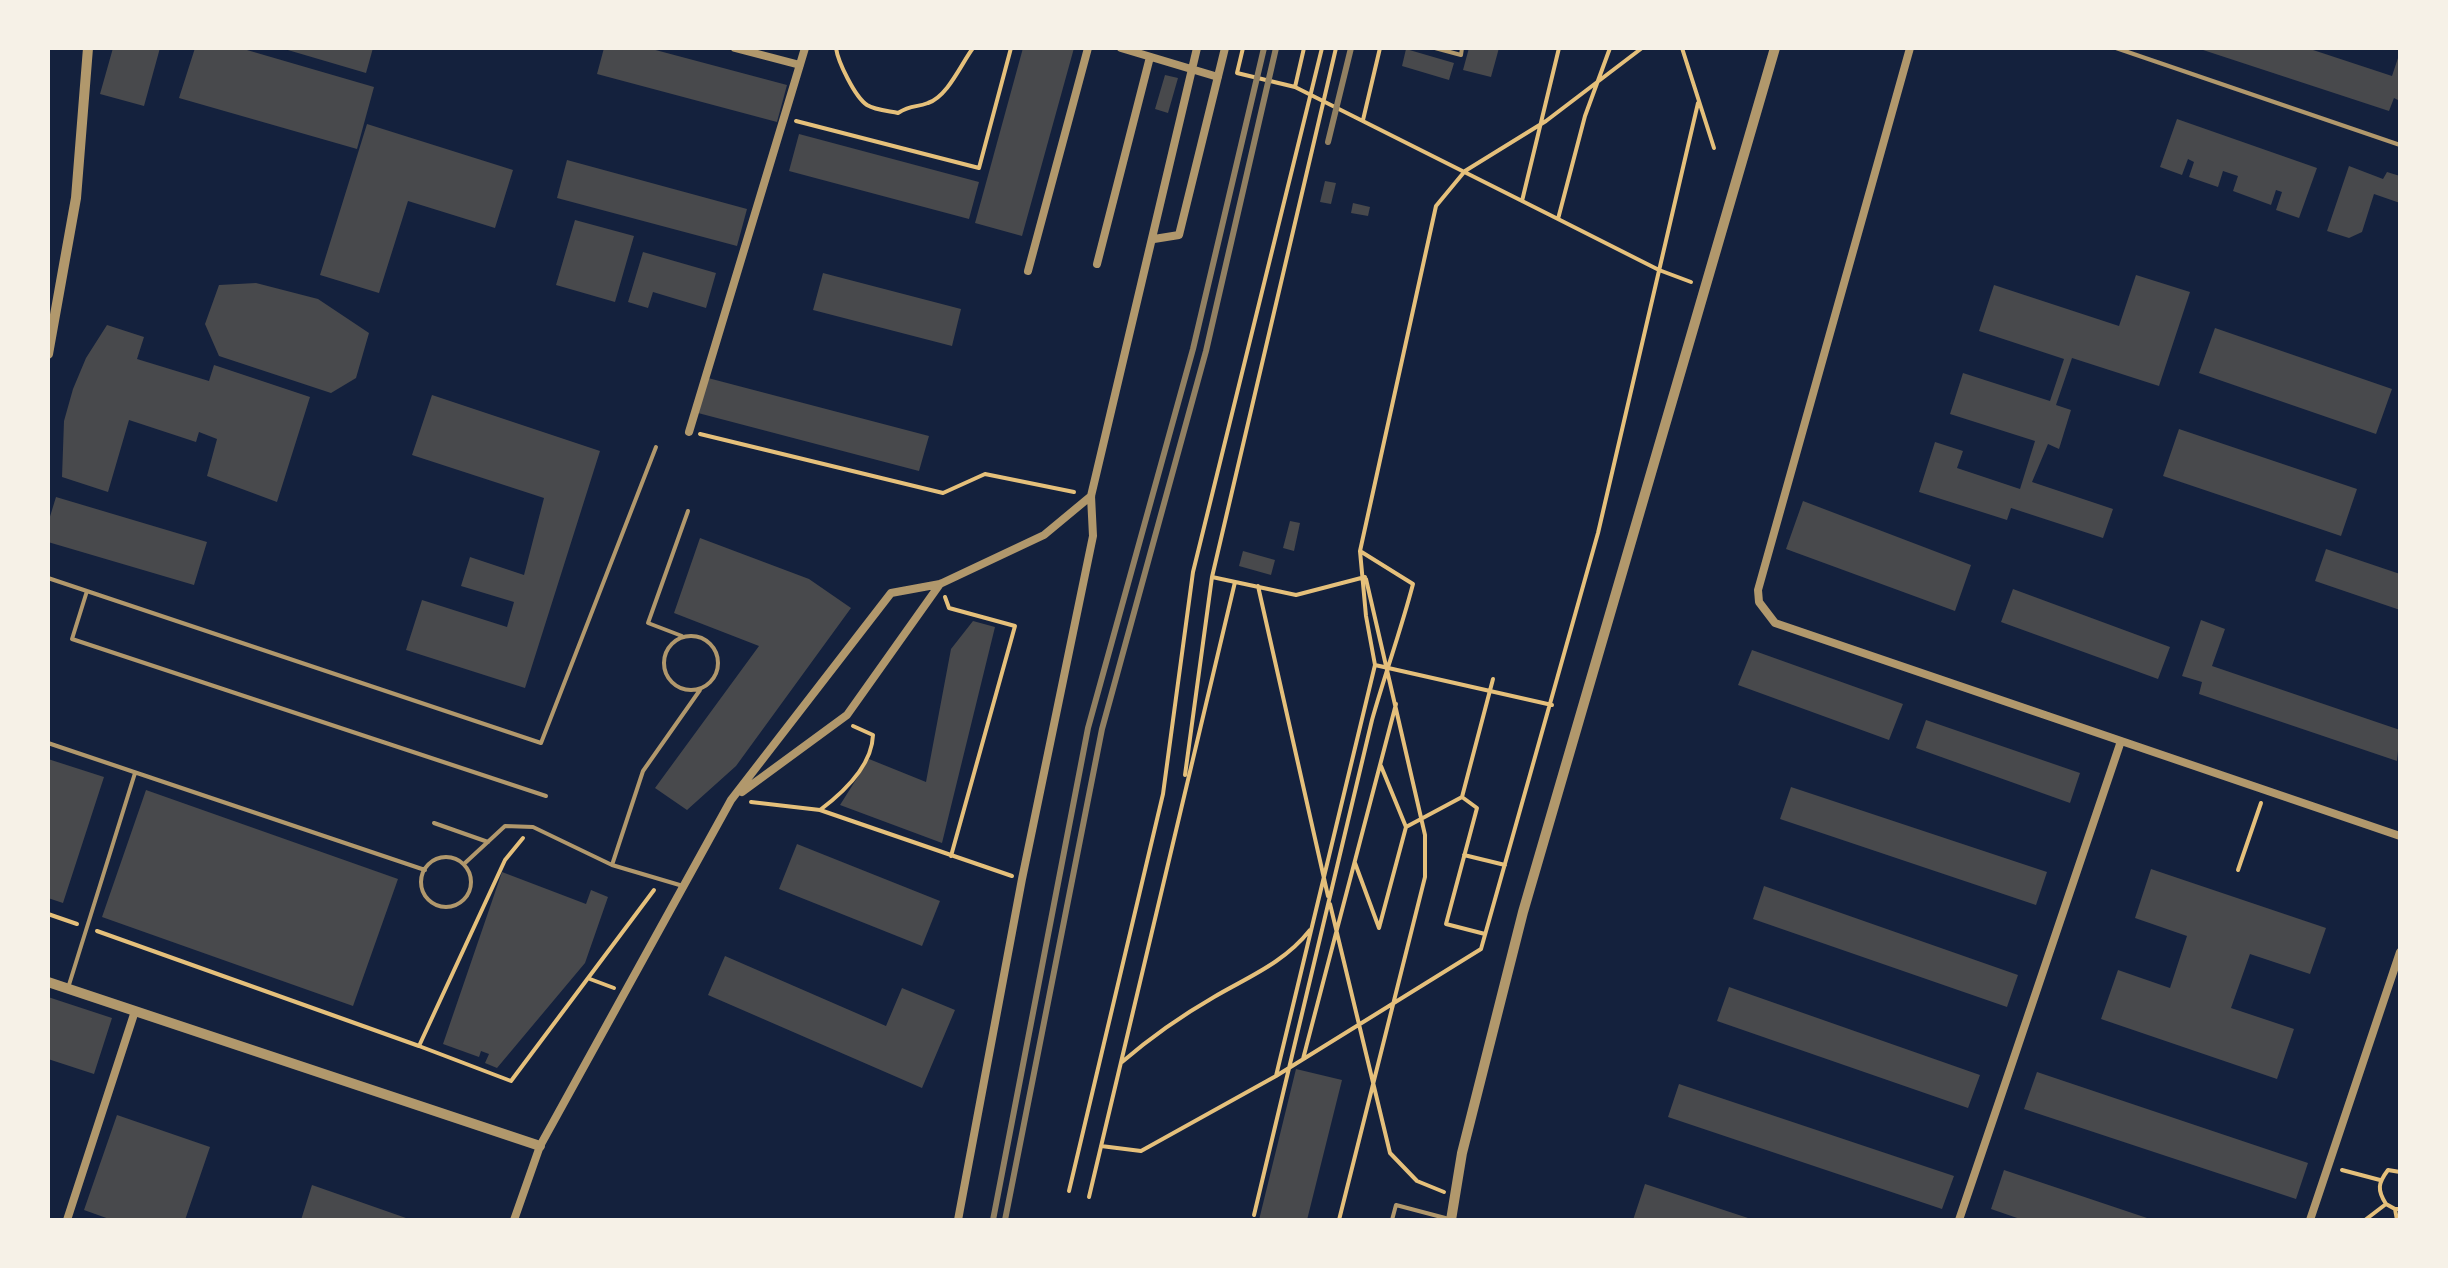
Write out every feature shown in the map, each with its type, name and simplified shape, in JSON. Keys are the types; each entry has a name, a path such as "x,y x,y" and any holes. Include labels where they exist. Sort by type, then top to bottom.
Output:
{"street":[{"path":"48,354 76,198 88,48"},
{"path":"735,48 800,65"},
{"path":"689,432 805,48"},
{"path":"1028,271 1088,48"},
{"path":"1121,48 1218,77"},
{"path":"958,1220 1022,879 1093,536 1091,496 1197,48"},
{"path":"1154,239 1179,235 1225,48"},
{"path":"1451,1220 1453,1196 1523,912 1775,48"},
{"path":"1910,48 1758,590 1759,602 1775,623 2400,836"},
{"path":"1097,264 1150,57"},
{"path":"514,1220 540,1146 731,800 891,593 940,584 1044,535 1091,496"},
{"path":"731,800 847,715 940,584"},
{"path":"1959,1220 2121,741"},
{"path":"2310,1220 2400,952"},
{"path":"48,982 540,1146"},
{"path":"67,1220 135,1011"}],"lane":[{"path":"1435,48 1461,55 1462,48"},
{"path":"2116,48 2400,145"},
{"path":"48,578 541,743 656,447"},
{"path":"612,865 643,771 700,690 717,676 718,654 704,638 682,636 648,623 688,511"},
{"path":"87,591 72,639 546,796"},
{"path":"682,636 666,650 664,672 679,688 700,690"},
{"path":"48,743 425,870"},
{"path":"68,989 135,773"},
{"path":"434,823 488,842"},
{"path":"465,863 505,826 533,827 612,865 683,886"},
{"path":"446,855 465,863 473,882 465,901 446,909 427,901 420,882 427,863 446,855"},
{"path":"1392,1220 1396,1205 1451,1220"}],"path":[{"path":"836,48 841,67 862,101 868,106 898,113 912,104 927,104 943,92 973,48"},
{"path":"786,119 979,168 1011,48"},
{"path":"1243,48 1237,73 1295,87 1324,100 1659,270 1705,286"},
{"path":"1295,87 1304,48"},
{"path":"1069,1191 1163,794 1193,572 1322,48"},
{"path":"1181,798 1212,577 1336,48"},
{"path":"1363,120 1380,48"},
{"path":"1522,201 1559,48"},
{"path":"1558,219 1596,85 1610,48"},
{"path":"1339,1220 1425,877 1422,820 1360,551 1436,206 1465,171 1596,85 1642,48"},
{"path":"1682,48 1714,148"},
{"path":"1101,1146 1141,1151 1290,1068 1481,949 1598,533 1698,103"},
{"path":"689,432 943,493 985,474 1091,496"},
{"path":"1254,1215 1387,667 1398,646 1413,584 1360,551"},
{"path":"1212,577 1296,595 1365,577"},
{"path":"1276,1076 1375,665 1366,616 1365,577"},
{"path":"1089,1197 1181,798 1235,582"},
{"path":"940,584 949,608 1015,626 951,856"},
{"path":"1258,586 1357,1026 1390,1153 1417,1181 1453,1196"},
{"path":"1375,665 1552,705"},
{"path":"1406,827 1462,797 1493,679"},
{"path":"1303,1060 1397,702"},
{"path":"820,810 846,791 872,746 873,735 854,727 847,715"},
{"path":"1355,862 1379,928 1406,827 1381,764"},
{"path":"2238,870 2265,790"},
{"path":"1462,797 1477,808 1446,924 1485,934"},
{"path":"731,800 820,810 1022,879"},
{"path":"419,1046 505,860 533,827"},
{"path":"1464,855 1505,865"},
{"path":"48,914 511,1081 662,880"},
{"path":"1120,1064 1150,1038 1277,962 1296,947 1311,928"},
{"path":"590,979 626,992"},
{"path":"2328,1166 2380,1180"},
{"path":"2397,1220 2398,1209 2386,1204 2381,1196 2380,1180 2388,1170 2400,1172"},
{"path":"2365,1220 2386,1204"}],"building":[{"path":"113,48 160,48 144,106 100,94"},
{"path":"195,48 240,48 374,87 357,149 179,98"},
{"path":"281,48 373,48 366,73"},
{"path":"604,48 648,48 787,85 777,122 597,74"},
{"path":"1023,48 1074,48 1022,236 975,223"},
{"path":"1469,48 1499,48 1491,77 1463,70"},
{"path":"2307,48 2392,76 2400,52 2400,101 2394,98 2389,111 2200,49"},
{"path":"1406,49 1454,63 1449,80 1402,66"},
{"path":"1165,75 1178,78 1168,113 1155,109"},
{"path":"2177,119 2317,168 2299,218 2276,210 2282,192 2276,190 2271,205 2233,191 2238,176 2223,171 2218,187 2189,177 2194,162 2188,159 2182,175 2160,167"},
{"path":"367,124 513,170 495,228 408,201 379,293 320,275"},
{"path":"799,134 979,182 969,219 789,171"},
{"path":"567,160 747,209 737,246 557,198"},
{"path":"2349,166 2383,179 2387,172 2400,176 2400,203 2374,194 2362,232 2349,238 2327,231"},
{"path":"1325,181 1336,183 1331,204 1320,202"},
{"path":"1353,203 1370,207 1368,216 1351,213"},
{"path":"575,220 634,236 615,302 556,285"},
{"path":"643,252 716,273 706,308 653,292 648,308 628,302"},
{"path":"823,273 961,309 952,346 813,310"},
{"path":"2136,275 2190,292 2159,386 2072,358 2056,405 2071,410 2059,449 2048,444 2032,482 2113,509 2103,538 2011,508 2007,520 1919,492 1935,442 1963,451 1957,468 2020,489 2035,441 1950,414 1963,373 2050,401 2064,359 1979,331 1994,285 2119,326"},
{"path":"256,283 318,299 369,333 356,378 331,393 219,356 205,324 219,285"},
{"path":"107,325 144,337 137,359 209,381 214,365 310,397 277,502 207,476 217,439 199,432 196,442 129,420 108,492 62,477 64,421 73,389 86,358"},
{"path":"2215,328 2392,389 2376,434 2199,373"},
{"path":"708,378 929,436 919,471 698,413"},
{"path":"432,395 600,451 525,688 406,650 422,600 507,627 514,602 461,586 470,557 524,575 544,498 412,455"},
{"path":"2179,429 2357,489 2341,536 2163,476"},
{"path":"56,497 207,542 194,585 48,542 48,523"},
{"path":"1803,501 1971,565 1955,611 1786,549"},
{"path":"1290,521 1300,523 1294,551 1283,548"},
{"path":"700,538 809,579 851,608 736,766 687,810 655,788 759,646 674,613"},
{"path":"2326,549 2400,574 2400,610 2315,581"},
{"path":"1243,551 1275,560 1271,575 1239,566"},
{"path":"2013,589 2170,647 2158,679 2001,622"},
{"path":"2201,620 2225,629 2212,666 2400,730 2397,761 2199,694 2202,682 2182,676"},
{"path":"973,621 995,627 942,843 840,805 869,759 926,782 951,649"},
{"path":"1752,650 1903,704 1889,740 1738,685"},
{"path":"1926,720 2080,773 2070,803 1916,748"},
{"path":"48,759 104,777 63,903 48,898"},
{"path":"1791,787 2047,872 2036,905 1780,819"},
{"path":"146,790 398,879 353,1006 102,917"},
{"path":"797,844 940,901 922,946 779,889"},
{"path":"2151,869 2326,928 2310,974 2250,954 2231,1008 2294,1029 2277,1079 2101,1019 2118,970 2170,988 2187,936 2135,918"},
{"path":"502,872 586,904 591,890 608,897 585,963 497,1068 485,1063 489,1054 481,1051 479,1057 443,1044"},
{"path":"1764,886 2018,975 2007,1007 1753,919"},
{"path":"725,956 886,1026 902,988 955,1010 922,1088 708,995"},
{"path":"1729,987 1980,1075 1968,1108 1717,1021"},
{"path":"48,997 112,1018 94,1074 48,1059"},
{"path":"1296,1069 1342,1080 1307,1220 1259,1220"},
{"path":"2037,1072 2308,1163 2296,1199 2024,1109"},
{"path":"1679,1084 1954,1176 1942,1209 1668,1117"},
{"path":"117,1115 210,1147 185,1220 112,1220 84,1210"},
{"path":"2004,1170 2150,1220 2023,1220 1991,1209"},
{"path":"1645,1184 1751,1219 1751,1220 1633,1220"},
{"path":"312,1185 406,1218 301,1220"}],"railway":[{"path":"993,1220 1088,728 1193,349 1264,48"},
{"path":"1005,1220 1102,729 1206,351 1276,48"},
{"path":"1328,142 1351,48"}]}
